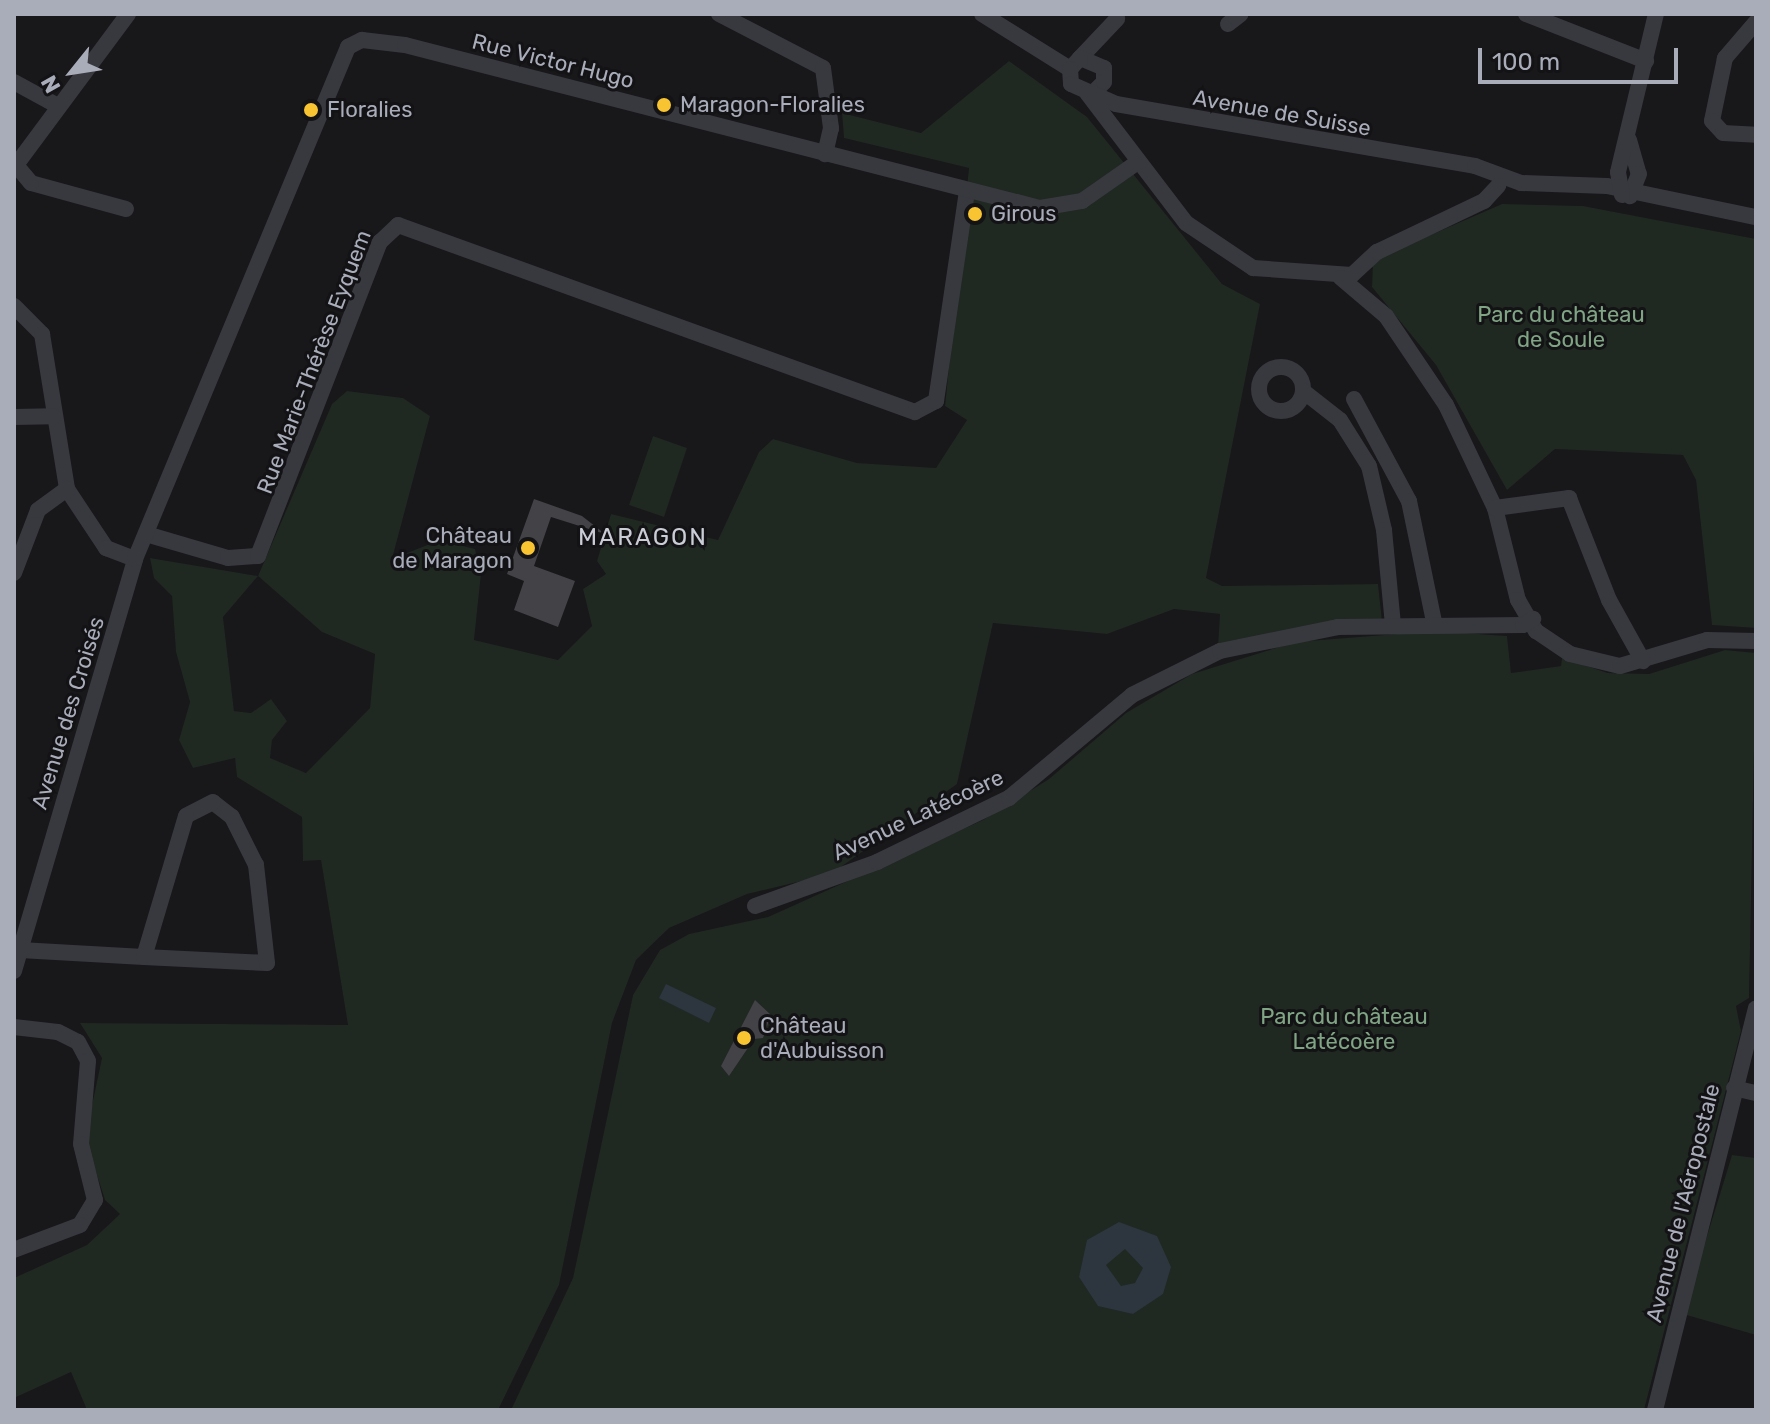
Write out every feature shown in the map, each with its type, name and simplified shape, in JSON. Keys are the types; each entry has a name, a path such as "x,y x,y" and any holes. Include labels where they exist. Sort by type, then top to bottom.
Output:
{"street":[{"path":"126,209 56,192 18,172 17,154 128,14"},
{"path":"719,14 823,68 831,128 825,154"},
{"path":"982,14 1075,63 1104,70 1134,108"},
{"path":"1526,14 1646,61"},
{"path":"1626,192 1629,138 1656,14"},
{"path":"1118,16 1075,63 1071,84 1090,92 1135,164 1186,223 1230,258 1288,275 1341,278 1370,298 1426,374 1495,508 1531,620 1551,643 1589,661 1643,661 1707,640 1756,641"},
{"path":"1090,92 1104,70 1118,16"},
{"path":"1756,22 1725,58 1712,117 1719,131 1756,135"},
{"name":"Rue Victor Hugo","path":"135,559 348,47 362,40 405,45 1032,206 1063,205 1104,189 1135,164"},
{"path":"14,82 56,105"},
{"name":"Avenue de Suisse","path":"1090,92 1134,108 1423,160 1496,180 1626,192 1756,217"},
{"path":"1341,278 1496,180"},
{"name":"Rue Marie-Thérèse Eyquem","path":"146,534 228,558 258,556 380,242 398,225 727,341 915,412 928,410 936,401 967,191"},
{"name":"Avenue de Suisse","path":"1626,192 1756,227"},
{"path":"14,306 42,334 67,489 106,548 135,559"},
{"path":"1303,391 1340,420 1369,466 1384,530 1393,625"},
{"path":"1354,399 1409,501 1434,622"},
{"path":"14,417 53,416"},
{"path":"14,573 18,549 38,510 67,489"},
{"path":"1495,508 1569,498 1609,600 1643,661"},
{"name":"Avenue des Croisés","path":"14,971 135,559"},
{"name":"Avenue Latécoère","path":"755,906 877,862 1009,798 1132,695 1198,660 1291,634 1434,622 1531,620"},
{"path":"20,950 144,957 267,963 256,865 232,817 213,802 186,816 144,957"},
{"name":"Avenue de l'Aéropostale","path":"1660,1409 1734,1088 1756,1008"},
{"path":"14,1250 80,1225 95,1200 81,1144 88,1061 78,1042 18,1028"},
{"path":"1734,1088 1756,1093"}],"green space":[{"path":"1009,61 1087,117 1222,284 1260,304 1206,578 1222,586 1378,584 1382,621 1218,646 1220,614 1174,609 1107,634 993,623 957,784 831,874 747,894 669,928 636,960 612,1023 559,1285 498,1410 87,1410 71,1372 14,1398 14,1278 87,1245 120,1214 105,1200 85,1138 102,1058 80,1023 348,1025 321,860 303,861 302,817 237,777 235,758 193,768 179,740 190,702 176,652 172,596 154,578 150,558 258,576 332,404 347,391 403,398 430,416 392,559 440,540 475,549 481,574 474,640 558,660 592,626 583,589 606,574 597,561 611,514 718,540 759,452 773,439 857,463 936,468 967,420 945,406 969,168 844,138 842,113 921,133","holes":["258,576 322,632 375,654 370,708 306,773 270,758 272,740 287,721 271,699 251,713 234,711 223,617"]},
{"name":"Parc du château de Soule","path":"1502,204 1583,206 1756,239 1756,628 1712,625 1696,480 1683,455 1555,449 1507,490 1436,365 1372,287 1373,260"},
{"path":"653,436 687,448 664,517 629,505"},
{"name":"Parc du château Latécoère","path":"1435,631 1507,636 1511,673 1561,666 1562,658 1608,673 1649,674 1725,650 1756,653 1749,998 1736,1006 1741,1031 1644,1410 511,1410 573,1278 633,995 660,950 689,934 768,917 983,820 1049,779 1126,713 1192,674 1295,642"},
{"path":"1732,1155 1756,1158 1756,1335 1683,1314"}],"shaded area":[{"path":"666,984 716,1008 709,1023 659,998"},
{"path":"1119,1222 1157,1236 1171,1267 1163,1294 1133,1314 1098,1306 1079,1277 1087,1240","holes":["1125,1249 1143,1268 1135,1283 1121,1286 1106,1265"]}],"building":[{"name":"Château de Maragon","path":"534,499 582,516 605,534 551,517 534,566 575,581 558,627 514,610 524,581 507,574"},
{"name":"Château d'Aubuisson","path":"755,1000 771,1015 763,1038 754,1039 729,1076 721,1066"}],"place":[{"name":"Maragon-Floralies","path":"664,105"},
{"name":"Floralies","path":"311,110"},
{"name":"Girous","path":"975,214"},
{"name":"Château de Maragon","path":"528,548"},
{"name":"Château d'Aubuisson","path":"744,1038"}],"district":[{"name":"MARAGON","path":"643,538"}]}
